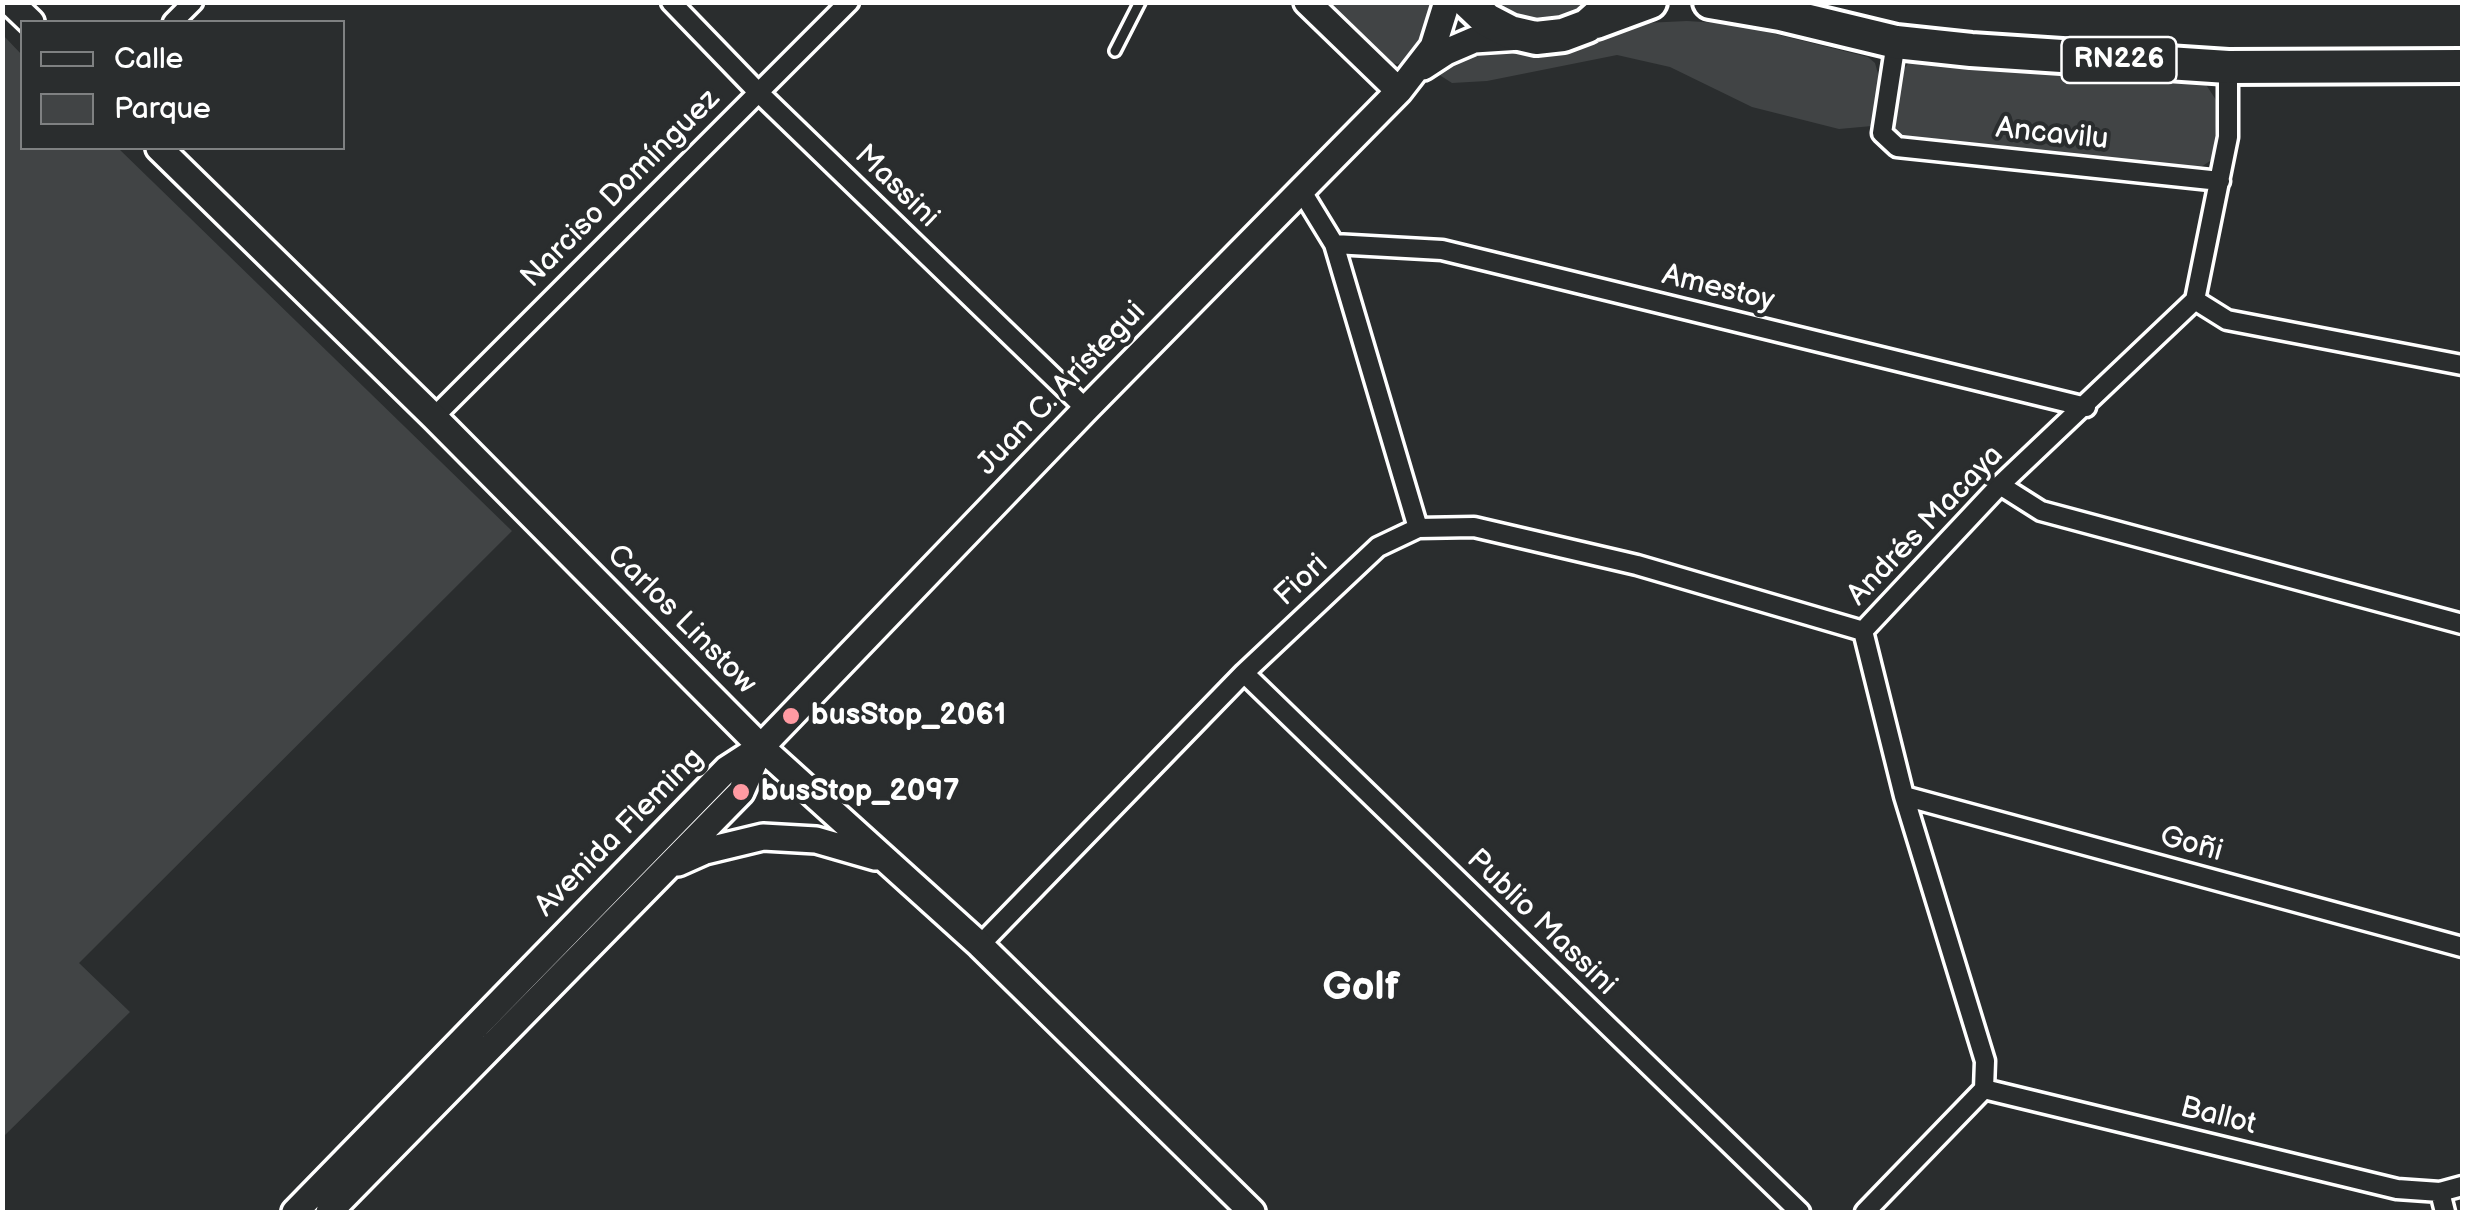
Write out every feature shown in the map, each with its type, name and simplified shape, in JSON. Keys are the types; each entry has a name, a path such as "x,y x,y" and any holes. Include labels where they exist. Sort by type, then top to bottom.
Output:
{"highway":[{"path":"1468,2 1498,26 1536,38 1562,35 1650,2"},
{"path":"1587,26 1614,2"},
{"name":"RN226","path":"1710,2 1767,8 1896,42 1970,50 2228,67 2462,66"}],"main road":[{"path":"10,2 29,20"},
{"path":"1307,2 1405,84"},
{"name":"Juan C. Arístegui","path":"1405,84 1433,47 1448,2"},
{"name":"Juan C. Arístegui","path":"761,747 1405,84 1446,52 1474,40 1536,38"},
{"name":"Carlos Linstow","path":"161,150 434,416 761,747 980,945 1252,1212"},
{"name":"Avenida Fleming","path":"329,1212 740,792 761,747"},
{"name":"Avenida Fleming","path":"295,1212 727,769 761,747"},
{"path":"656,876 705,850 763,837 816,840 888,862"}],"street":[{"path":"175,20 193,2"},
{"name":"Massini","path":"671,2 1086,409"},
{"name":"Narciso Domínguez","path":"434,416 849,2"},
{"name":"Ancavilu","path":"1896,42 1882,133 1898,146 2220,181"},
{"path":"2228,67 2229,122 2194,300 2227,320 2462,365"},
{"path":"1300,190 1334,244 1418,528 1474,527 1637,565 1863,632"},
{"name":"Amestoy","path":"1334,244 1442,250 2086,406"},
{"name":"Andrés Macaya","path":"1984,1089 1985,1061 1904,796 1863,632 2000,485 2194,300"},
{"path":"2000,485 2041,511 2462,624"},
{"name":"Fiori","path":"980,945 1244,673 1378,547 1418,528"},
{"name":"Publio Massini","path":"1244,673 1800,1212"},
{"name":"Goñi","path":"1904,796 2462,947"},
{"path":"1866,1212 1984,1089"},
{"name":"Ballot","path":"1984,1089 2398,1190 2440,1192 2462,1186"},
{"path":"2440,1192 2445,1212"}],"lane":[{"path":"1115,51 1140,2"}],"green space":[{"path":"1318,3 1437,3 1432,24 1417,52 1398,64 1386,63"},
{"path":"1485,3 1596,3 1561,23 1533,25 1506,18"},
{"path":"1645,23 1735,24 1868,57 1875,63 1880,81 1872,126 1839,129 1752,107 1670,67 1617,55 1487,81 1452,83 1438,74 1477,46 1558,49"},
{"path":"3,35 20,53 20,150 120,150 512,531 79,963 130,1012 3,1137"},
{"path":"1911,60 2201,77 2218,103 2213,159 2201,167 1907,141 1895,129 1903,70"}],"place":[{"name":"busStop_2061","path":"791,716"},
{"name":"busStop_2097","path":"741,792"}],"district":[{"name":"Golf","path":"1361,989"}]}
